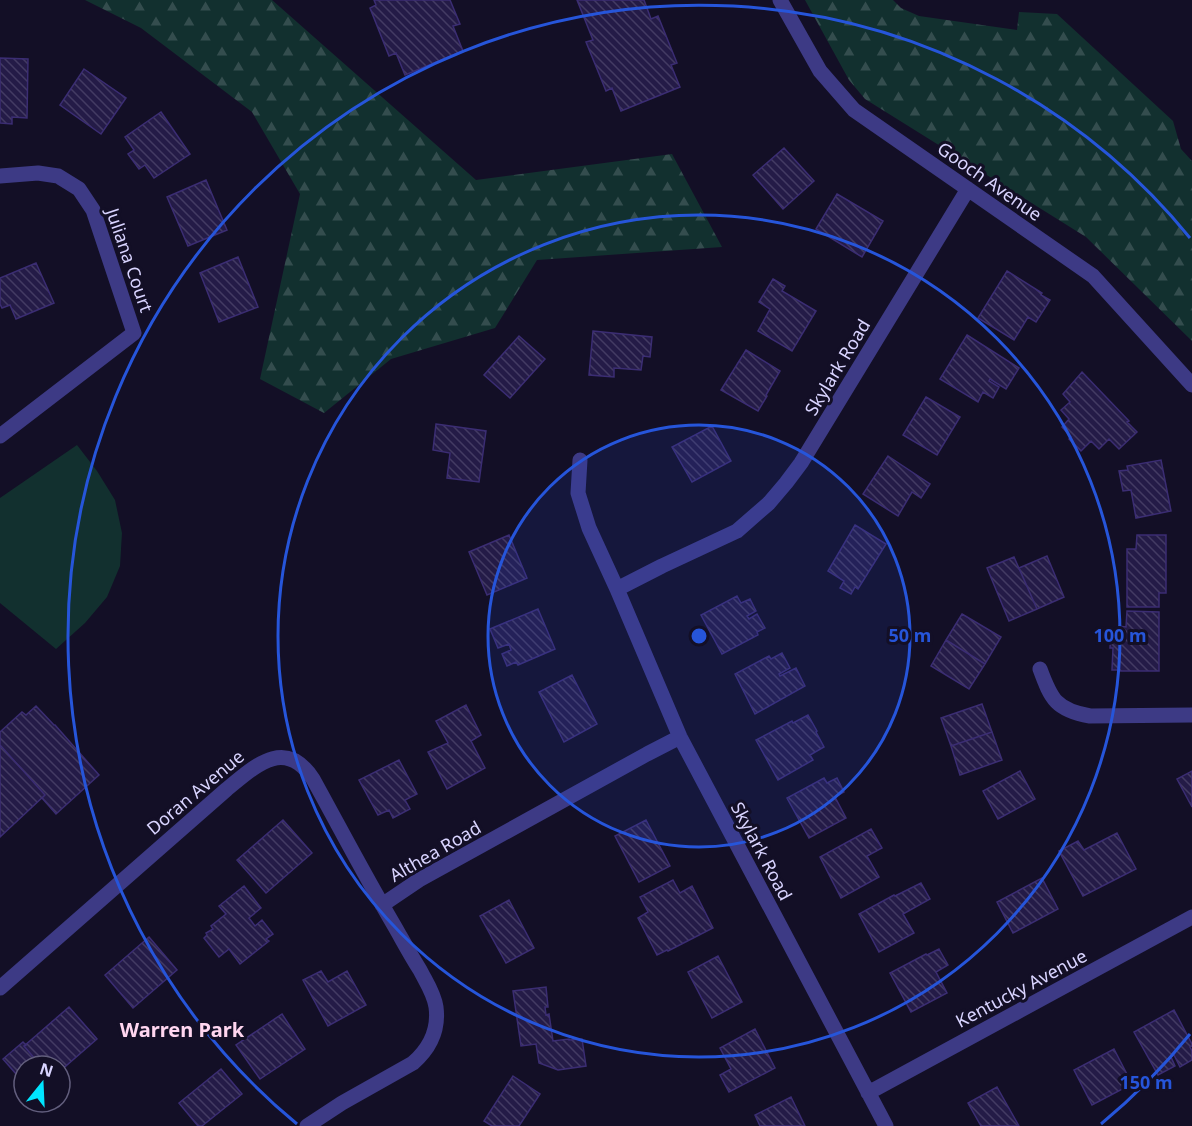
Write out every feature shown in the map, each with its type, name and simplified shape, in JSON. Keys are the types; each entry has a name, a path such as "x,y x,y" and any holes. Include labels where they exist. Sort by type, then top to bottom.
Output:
{"street":[{"name":"Gooch Avenue","path":"780,0 820,71 854,110 1094,276 1192,385"},
{"name":"Juliana Court","path":"0,176 38,173 58,176 79,189 93,210 134,333 0,436"},
{"name":"Skylark Road","path":"617,589 736,531 762,509 786,483 801,463 968,189"},
{"name":"Skylark Road","path":"580,460 578,493 589,528 680,737 886,1126"},
{"path":"1040,669 1050,695 1059,705 1076,714 1090,716 1192,715"},
{"name":"Althea Road","path":"307,1126 342,1103 413,1064 425,1051 434,1036 437,1019 433,993 382,905 419,880 680,737"},
{"name":"Doran Avenue","path":"0,988 226,789 256,765 269,759 291,760 309,772 382,905"},
{"name":"Kentucky Avenue","path":"868,1093 1192,917"}],"green space":[{"path":"85,0 272,0 476,180 672,154 722,247 537,260 495,328 391,359 324,413 260,379 300,194 252,112 141,28"},
{"path":"805,0 893,0 901,8 919,16 1017,30 1019,12 1057,14 1173,121 1181,149 1192,161 1192,341 1086,237 865,99 849,80"},
{"path":"77,445 115,500 122,533 120,566 107,597 85,623 56,649 0,603 0,498"}],"building":[{"path":"374,0 450,0 460,24 453,26 463,51 405,75 396,53 389,56 370,8 376,5"},
{"path":"577,0 644,0 651,19 658,16 677,63 671,65 680,87 621,111 612,88 606,91 586,42 593,40"},
{"path":"0,58 28,59 27,118 12,117 12,124 0,123"},
{"path":"84,69 126,98 101,134 60,105"},
{"path":"161,112 190,154 154,178 145,165 139,169 128,154 134,150 125,137"},
{"path":"784,148 814,181 783,209 753,175"},
{"path":"206,180 227,230 188,246 167,197"},
{"path":"837,194 883,221 862,257 816,229"},
{"path":"238,257 258,307 219,322 200,273"},
{"path":"36,263 54,303 16,319 10,305 2,308 0,304 0,278"},
{"path":"1007,271 1050,300 1036,322 1028,317 1014,340 978,318"},
{"path":"773,279 785,286 782,291 816,311 792,351 758,331 770,309 759,302"},
{"path":"593,331 652,337 650,357 643,356 641,370 614,368 614,377 589,375"},
{"path":"967,335 1019,368 1006,389 990,379 989,381 999,387 993,398 983,392 978,402 940,379"},
{"path":"519,336 545,359 510,398 484,375"},
{"path":"746,350 780,371 758,411 721,390"},
{"path":"1082,372 1137,432 1119,449 1109,439 1099,449 1091,441 1081,451 1069,439 1071,437 1062,427 1069,419 1061,410 1070,402 1063,394"},
{"path":"926,397 960,417 937,455 903,435"},
{"path":"436,424 486,431 479,482 447,478 450,453 433,450"},
{"path":"712,426 731,461 692,482 672,447"},
{"path":"888,456 930,484 921,498 912,492 898,516 863,494"},
{"path":"1161,460 1171,511 1136,518 1131,490 1123,491 1119,471 1128,470 1127,466"},
{"path":"855,525 886,544 858,589 855,587 851,594 840,588 844,581 828,571"},
{"path":"509,535 527,578 487,595 469,552"},
{"path":"1137,535 1166,535 1166,593 1159,593 1159,607 1127,607 1127,549 1136,549"},
{"path":"1047,556 1064,597 1037,609 1019,568"},
{"path":"1014,557 1037,609 1009,621 987,568"},
{"path":"737,596 741,603 750,599 756,611 747,616 749,619 757,614 765,628 757,632 758,635 722,654 701,615"},
{"path":"538,609 555,649 518,665 516,662 507,666 502,654 511,650 509,644 498,648 490,629"},
{"path":"1127,611 1159,612 1159,671 1112,670 1111,631 1119,631 1119,626 1126,627"},
{"path":"962,614 1001,637 985,664 946,640"},
{"path":"946,640 985,664 969,689 931,666"},
{"path":"782,653 790,668 779,674 780,676 796,668 805,686 755,714 735,674 769,656 771,659"},
{"path":"572,675 597,724 564,742 539,692"},
{"path":"982,704 992,732 951,746 941,718"},
{"path":"466,705 481,735 471,741 485,768 447,789 428,752 448,743 436,721"},
{"path":"36,706 99,775 56,814 42,798 45,795 0,745 0,732 22,712 26,715"},
{"path":"808,715 824,747 810,755 813,760 778,780 756,740"},
{"path":"992,732 1002,760 960,775 951,746"},
{"path":"0,745 45,795 0,837"},
{"path":"399,760 417,794 405,800 410,809 393,818 389,810 378,815 359,780"},
{"path":"1020,771 1035,799 998,819 983,791"},
{"path":"1192,771 1192,807 1177,779"},
{"path":"824,778 827,783 837,778 844,792 835,797 846,818 809,838 787,798"},
{"path":"283,820 312,853 266,893 237,860"},
{"path":"646,820 670,866 639,882 615,836"},
{"path":"871,829 882,848 867,856 879,877 841,898 820,857"},
{"path":"1117,833 1136,869 1083,896 1059,851 1078,841 1084,850"},
{"path":"1042,878 1058,909 1013,933 997,902"},
{"path":"673,880 680,893 692,886 713,928 657,955 638,918 648,912 640,897"},
{"path":"921,883 930,899 903,914 914,933 879,952 859,914"},
{"path":"244,886 261,908 249,918 255,926 262,920 273,934 266,939 269,941 240,964 229,949 219,957 204,938 206,933 213,929 211,926 226,914 219,906"},
{"path":"509,900 534,948 506,963 480,916"},
{"path":"149,937 177,970 133,1008 105,975"},
{"path":"939,949 948,965 936,972 947,993 911,1012 890,973"},
{"path":"718,956 742,1002 712,1018 688,972"},
{"path":"321,971 328,982 347,971 366,1005 328,1026 303,980"},
{"path":"546,987 548,1007 545,1007 546,1015 549,1014 553,1041 582,1039 586,1066 558,1070 539,1063 536,1044 521,1046 513,991"},
{"path":"69,1007 97,1039 72,1061 72,1054 31,1054 24,1046"},
{"path":"1174,1010 1192,1044 1190,1047 1192,1060 1180,1067 1174,1055 1171,1057 1175,1066 1158,1075 1134,1032"},
{"path":"282,1014 305,1049 260,1079 236,1045"},
{"path":"755,1029 775,1068 729,1092 720,1075 731,1069 720,1048"},
{"path":"23,1042 31,1054 12,1054 12,1069 3,1059"},
{"path":"1114,1049 1132,1084 1092,1105 1074,1070"},
{"path":"221,1069 242,1094 202,1126 198,1126 179,1103"},
{"path":"513,1076 540,1094 519,1126 492,1126 484,1121"},
{"path":"997,1087 1019,1126 981,1126 968,1103"},
{"path":"791,1097 805,1126 760,1126 755,1115"}],"district":[{"name":"Warren Park","path":"182,1029"}]}
